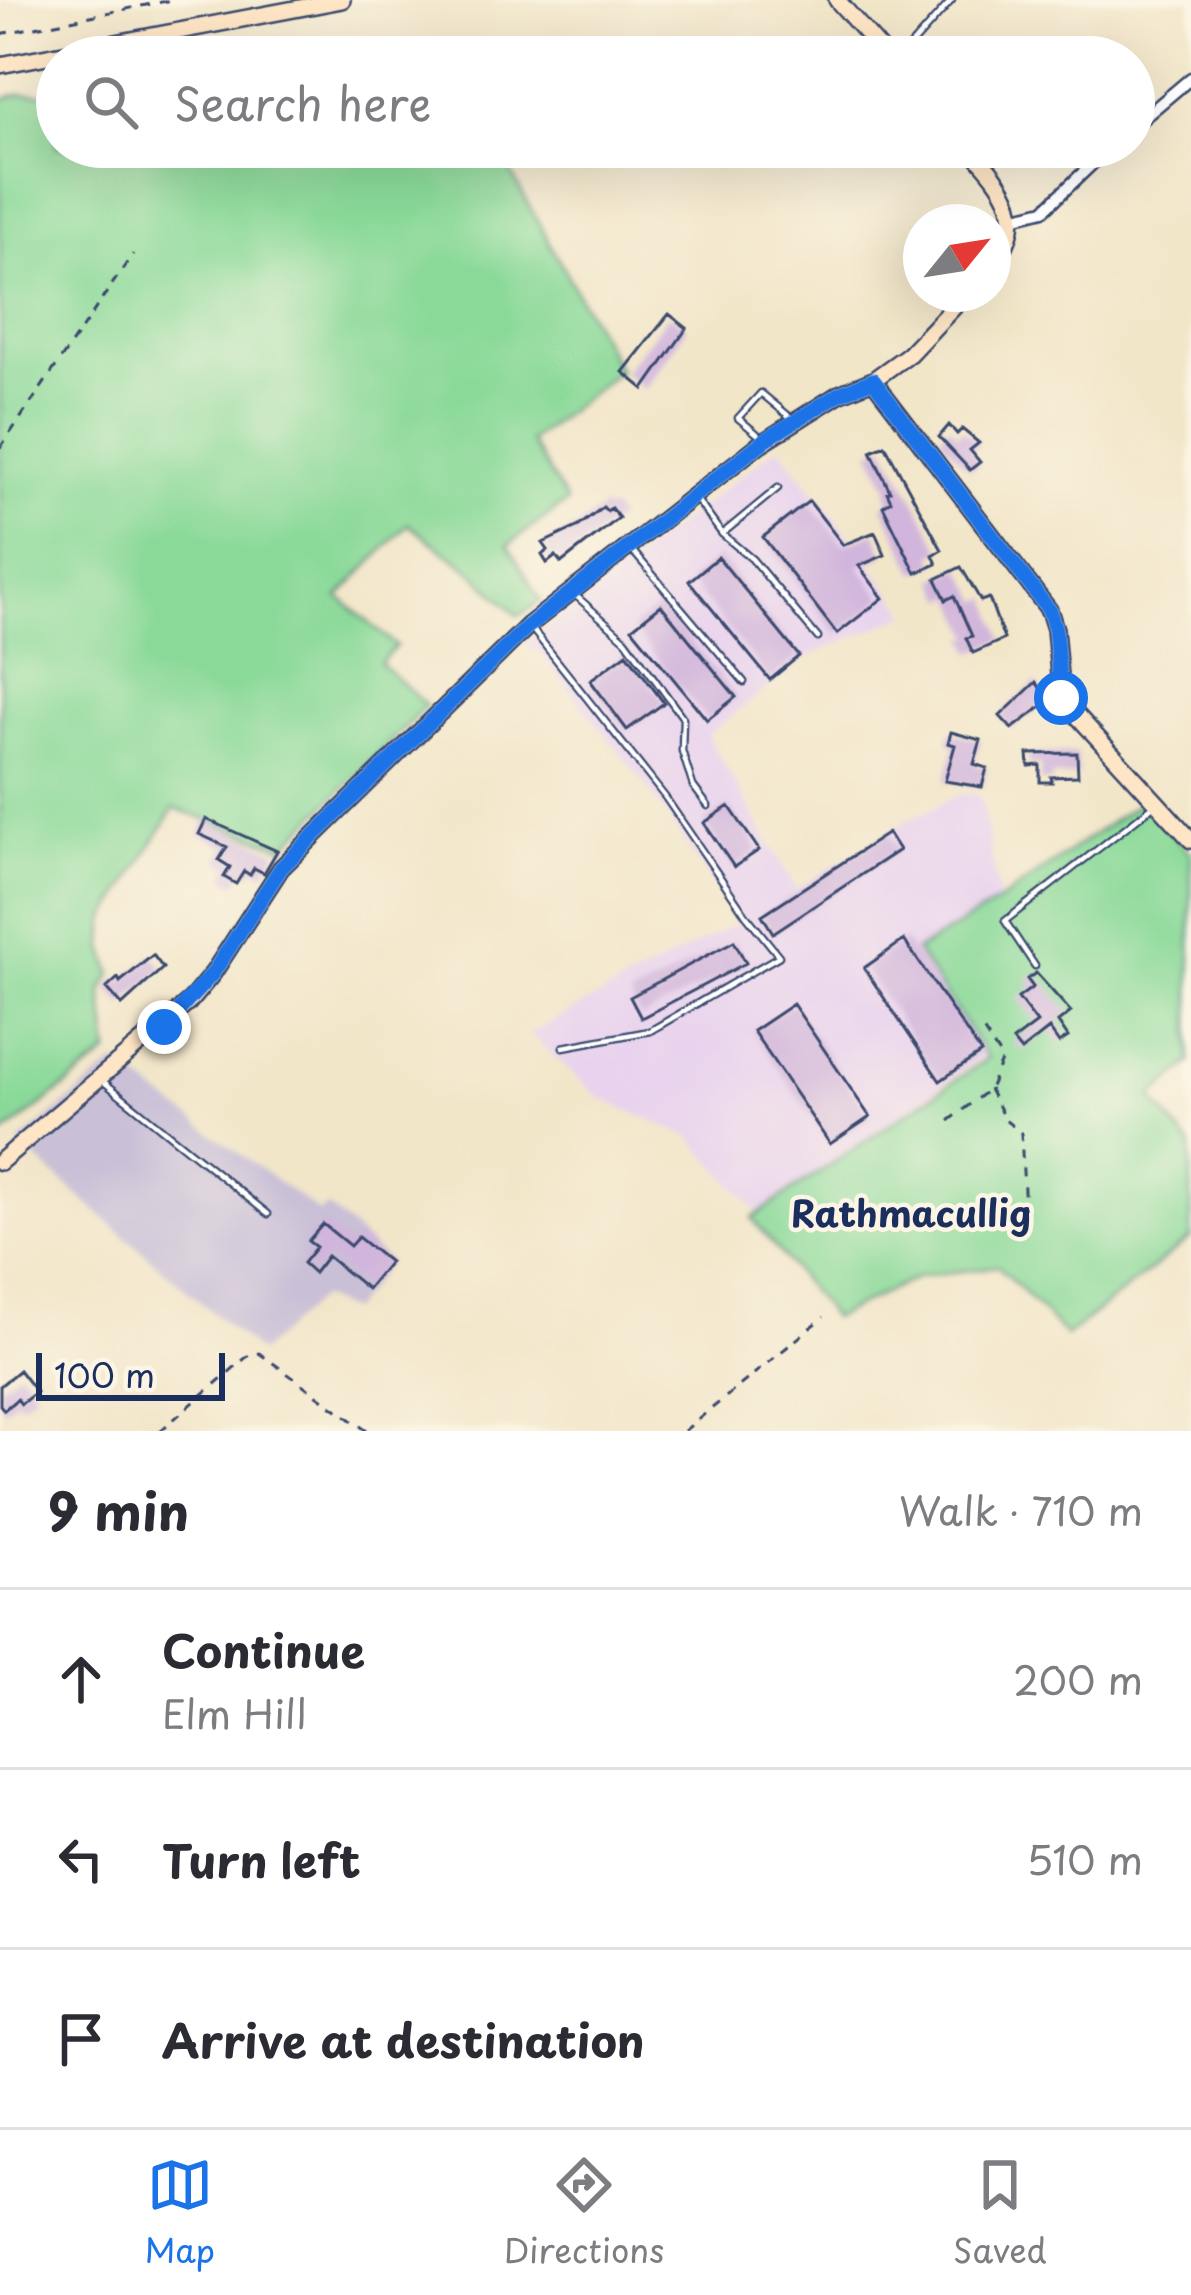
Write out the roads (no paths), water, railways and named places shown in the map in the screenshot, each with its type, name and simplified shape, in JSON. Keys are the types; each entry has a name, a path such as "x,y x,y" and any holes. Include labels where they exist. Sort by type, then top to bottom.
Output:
{"street":[{"path":"146,36 342,0"},
{"path":"837,0 869,36"},
{"path":"0,65 36,58"},
{"path":"1155,108 1191,78"},
{"path":"987,168 1003,186 1011,225"},
{"path":"1012,218 1044,210 1088,168"},
{"path":"0,1162 189,1002 281,868 529,625 765,440 873,380 909,354 949,312"},
{"path":"873,380 1049,610 1061,698 1191,840"}],"lane":[{"path":"920,36 952,0"},
{"path":"765,440 737,418 761,393 795,421"},
{"path":"722,534 778,488"},
{"path":"692,494 722,534 752,559 818,638"},
{"path":"628,546 744,682"},
{"path":"572,592 626,640 683,718 682,751 693,785 708,806"},
{"path":"529,625 665,797 779,956 650,1030 563,1047"},
{"path":"1035,966 1005,921 1158,802"},
{"path":"98,1078 268,1214"}],"district":[{"name":"Rathmacullig","path":"911,1212"}]}
